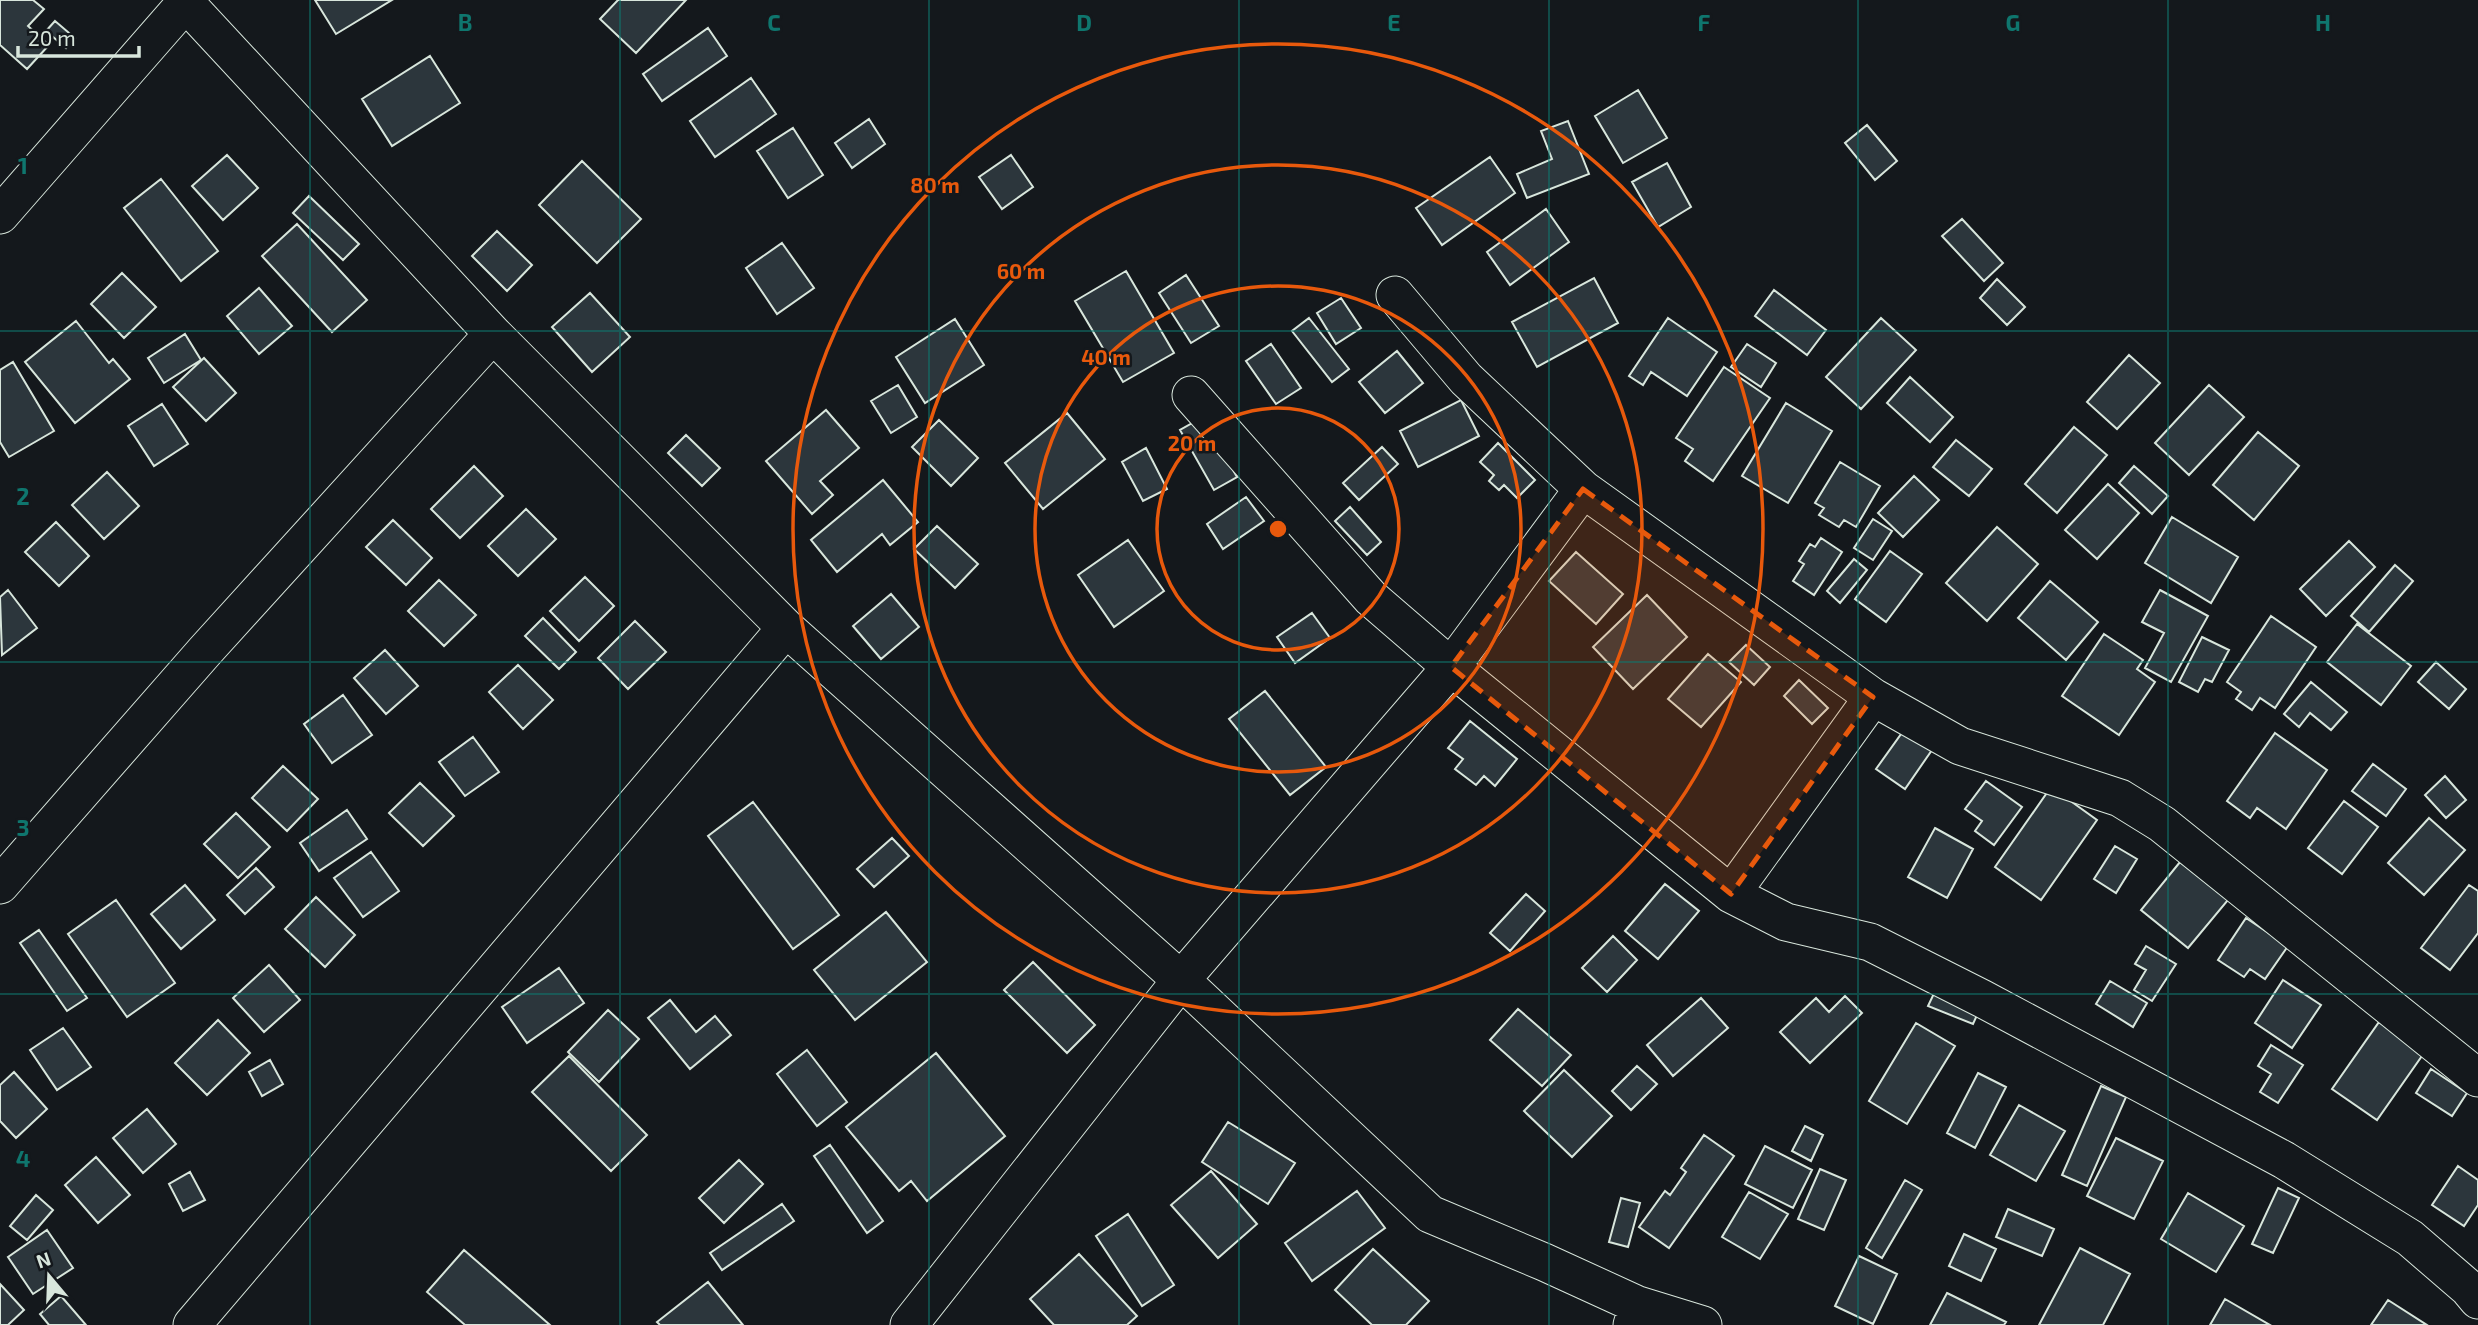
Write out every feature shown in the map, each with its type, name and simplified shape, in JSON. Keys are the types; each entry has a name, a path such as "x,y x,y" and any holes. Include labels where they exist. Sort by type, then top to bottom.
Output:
{"street":[{"path":"0,215 186,1 493,334 786,628 1181,980 1430,1214 1544,1262 1635,1315 1703,1325"},
{"path":"1395,295 1466,379 1583,489 1873,697 1960,746 2120,799 2162,824 2478,1078"},
{"path":"0,885 205,651 493,334"},
{"path":"1191,395 1371,598 1451,667 1731,894 1786,922 1870,942 1983,999 2284,1160 2410,1238 2468,1288 2478,1300"},
{"path":"910,1325 1181,980 1451,667 1583,489"},
{"path":"192,1325 786,628"},
{"path":"1731,894 1873,697"}],"highlighted area":[{"path":"1583,489 1873,697 1731,894 1451,667"}],"building":[{"path":"0,0 33,0 44,9 28,26 49,45 27,69 0,45"},
{"path":"315,0 392,0 336,34"},
{"path":"618,0 686,0 636,53 600,19"},
{"path":"55,21 75,38 66,48 46,31"},
{"path":"708,28 727,56 662,101 643,74"},
{"path":"430,56 460,103 392,146 362,99"},
{"path":"751,78 776,114 715,157 690,121"},
{"path":"1638,90 1667,138 1623,163 1595,116"},
{"path":"869,119 885,144 852,168 835,143"},
{"path":"1568,121 1589,174 1527,198 1517,174 1552,159 1541,131"},
{"path":"1867,125 1897,161 1875,180 1845,143"},
{"path":"793,128 823,175 788,198 757,151"},
{"path":"227,155 258,188 223,220 192,186"},
{"path":"1011,155 1033,187 1002,209 979,177"},
{"path":"1490,157 1515,193 1442,245 1416,208"},
{"path":"582,161 641,219 597,263 539,205"},
{"path":"1667,163 1691,207 1658,227 1632,182"},
{"path":"161,179 218,251 181,281 124,208"},
{"path":"309,196 359,244 343,260 293,213"},
{"path":"1546,209 1569,242 1510,285 1487,252"},
{"path":"1962,219 2003,263 1984,281 1942,236"},
{"path":"297,224 367,300 332,332 262,256"},
{"path":"497,231 532,265 507,291 472,256"},
{"path":"782,243 814,288 777,314 746,268"},
{"path":"1126,271 1174,353 1123,382 1075,301"},
{"path":"122,273 156,307 124,338 91,304"},
{"path":"1186,275 1219,326 1191,343 1159,293"},
{"path":"1594,278 1618,323 1537,367 1512,322"},
{"path":"1997,279 2025,307 2007,325 1980,298"},
{"path":"259,288 292,326 259,354 227,316"},
{"path":"1774,290 1826,330 1807,355 1755,316"},
{"path":"590,293 630,337 592,372 552,327"},
{"path":"1341,298 1361,328 1336,344 1317,313"},
{"path":"1309,318 1349,369 1332,382 1292,331"},
{"path":"1668,318 1717,352 1687,396 1651,372 1643,385 1629,376"},
{"path":"1881,318 1916,350 1861,409 1826,377"},
{"path":"955,319 984,365 925,403 896,357"},
{"path":"76,321 109,363 113,359 130,379 75,423 25,362"},
{"path":"185,334 201,360 164,383 148,358"},
{"path":"1271,344 1301,388 1276,404 1246,361"},
{"path":"1747,344 1776,363 1761,387 1731,367"},
{"path":"1397,351 1423,383 1385,413 1359,382"},
{"path":"2129,355 2160,383 2117,429 2087,402"},
{"path":"204,358 236,393 206,421 173,387"},
{"path":"13,362 54,431 9,457 0,442 0,370"},
{"path":"1724,367 1770,398 1713,481 1685,461 1693,449 1676,438"},
{"path":"1910,377 1953,417 1930,442 1887,403"},
{"path":"898,385 917,417 891,433 871,401"},
{"path":"2209,385 2244,417 2189,475 2155,443"},
{"path":"1461,400 1479,436 1418,467 1400,431"},
{"path":"1786,403 1832,431 1788,503 1742,476"},
{"path":"162,404 188,444 154,466 128,426"},
{"path":"826,410 859,448 820,481 833,495 812,514 766,461"},
{"path":"1067,413 1105,459 1043,509 1005,463"},
{"path":"1203,417 1237,477 1214,490 1180,430"},
{"path":"939,420 978,458 951,486 912,447"},
{"path":"2074,427 2107,455 2057,513 2025,484"},
{"path":"2258,432 2299,466 2254,520 2213,485"},
{"path":"686,435 720,468 702,486 668,453"},
{"path":"1956,440 1992,469 1969,496 1933,467"},
{"path":"1498,443 1535,480 1517,498 1504,485 1499,490 1489,481 1494,475 1480,462"},
{"path":"1382,447 1398,464 1359,500 1343,483"},
{"path":"1146,448 1167,489 1143,501 1122,462"},
{"path":"1840,462 1880,486 1856,527 1844,520 1839,527 1819,515 1824,508 1815,503"},
{"path":"474,466 503,496 460,538 431,509"},
{"path":"2134,466 2168,496 2152,514 2119,483"},
{"path":"107,472 139,506 104,539 72,505"},
{"path":"1914,476 1939,500 1903,537 1878,513"},
{"path":"883,480 918,522 890,545 882,534 837,572 811,540"},
{"path":"2108,484 2139,513 2097,559 2065,530"},
{"path":"1246,497 1264,521 1223,549 1207,524"},
{"path":"1350,507 1381,542 1367,555 1335,521"},
{"path":"526,509 556,539 518,576 488,546"},
{"path":"2172,517 2238,557 2211,603 2145,563"},
{"path":"1873,519 1892,531 1873,560 1854,548"},
{"path":"393,520 432,558 406,585 366,547"},
{"path":"56,522 89,556 59,586 25,552"},
{"path":"937,526 978,564 955,588 914,549"},
{"path":"1997,527 2038,564 1987,621 1946,583"},
{"path":"1821,538 1842,552 1814,595 1793,581 1804,564 1799,561 1810,544 1815,547"},
{"path":"1128,540 1164,591 1114,627 1078,575"},
{"path":"2349,541 2375,567 2326,616 2300,589"},
{"path":"1890,551 1922,574 1886,622 1855,599"},
{"path":"1576,552 1623,594 1596,624 1549,581"},
{"path":"1854,559 1867,570 1840,603 1827,591"},
{"path":"2395,565 2413,581 2369,632 2351,616"},
{"path":"585,577 614,606 579,641 550,611"},
{"path":"439,580 476,615 444,646 408,611"},
{"path":"2050,581 2098,622 2066,660 2018,618"},
{"path":"8,590 37,628 2,655 0,597"},
{"path":"2160,590 2208,616 2171,682 2145,668 2164,633 2142,622"},
{"path":"891,594 919,627 881,659 853,626"},
{"path":"1647,595 1687,637 1633,689 1593,647"},
{"path":"1312,613 1330,638 1295,663 1277,637"},
{"path":"2271,616 2316,647 2275,708 2260,698 2252,710 2236,699 2241,692 2227,682"},
{"path":"543,618 576,652 559,669 525,636"},
{"path":"635,621 666,652 628,689 598,658"},
{"path":"2357,624 2411,666 2381,705 2327,662"},
{"path":"2104,634 2143,660 2137,669 2155,682 2119,735 2062,696"},
{"path":"2202,637 2229,650 2212,682 2205,679 2198,692 2179,682"},
{"path":"1746,645 1770,667 1754,685 1729,662"},
{"path":"385,650 418,686 386,714 354,678"},
{"path":"1708,654 1741,682 1701,727 1668,699"},
{"path":"2436,662 2466,689 2449,709 2418,682"},
{"path":"518,665 553,700 523,729 489,692"},
{"path":"1799,680 1828,708 1812,724 1784,696"},
{"path":"2311,682 2347,712 2331,730 2310,713 2299,727 2284,714"},
{"path":"1265,691 1326,767 1290,795 1229,719"},
{"path":"343,695 372,735 332,763 304,724"},
{"path":"1470,721 1517,759 1495,786 1484,776 1476,785 1455,769 1463,759 1448,748"},
{"path":"1904,730 1932,750 1905,789 1876,769"},
{"path":"2275,733 2327,770 2286,829 2257,808 2250,818 2227,801"},
{"path":"473,737 499,772 465,796 439,762"},
{"path":"2373,764 2406,789 2386,816 2352,791"},
{"path":"283,766 318,799 287,831 252,798"},
{"path":"2445,776 2466,800 2446,818 2425,795"},
{"path":"1986,781 2022,807 1994,845 1975,831 1982,821 1965,809"},
{"path":"420,783 454,816 423,846 389,813"},
{"path":"2051,787 2097,820 2041,900 1995,867"},
{"path":"2344,801 2378,827 2342,874 2308,848"},
{"path":"753,802 839,915 793,949 708,836"},
{"path":"347,810 367,839 319,871 300,843"},
{"path":"236,813 270,847 238,878 204,844"},
{"path":"2429,818 2465,850 2424,895 2388,863"},
{"path":"1935,828 1973,849 1947,898 1908,877"},
{"path":"892,838 909,856 874,887 857,869"},
{"path":"2115,846 2137,859 2116,893 2094,879"},
{"path":"371,852 399,891 363,917 334,878"},
{"path":"2180,862 2228,900 2188,948 2141,910"},
{"path":"256,868 274,887 245,914 227,895"},
{"path":"1665,884 1699,911 1658,959 1625,931"},
{"path":"185,885 215,920 181,949 151,914"},
{"path":"2469,885 2478,891 2478,933 2450,970 2421,948"},
{"path":"1526,894 1545,911 1510,951 1490,933"},
{"path":"316,897 355,935 325,967 285,929"},
{"path":"116,900 175,983 127,1017 68,934"},
{"path":"886,912 927,962 855,1020 814,970"},
{"path":"2246,918 2288,946 2265,979 2250,969 2244,977 2218,960"},
{"path":"39,930 87,998 67,1011 20,943"},
{"path":"1613,936 1637,960 1607,992 1582,968"},
{"path":"2146,946 2176,964 2152,1001 2134,990 2146,970 2135,964"},
{"path":"1033,962 1095,1025 1067,1053 1004,990"},
{"path":"269,965 300,1000 264,1032 233,998"},
{"path":"559,968 584,1003 527,1043 502,1007"},
{"path":"2283,980 2321,1005 2292,1048 2255,1023"},
{"path":"2110,981 2147,1003 2133,1027 2096,1004"},
{"path":"1938,985 1982,1004 1973,1024 1928,1006"},
{"path":"1845,996 1862,1013 1810,1063 1780,1032 1816,998 1829,1012"},
{"path":"1701,998 1728,1028 1673,1076 1647,1045"},
{"path":"670,1000 696,1032 715,1016 731,1035 690,1069 648,1018"},
{"path":"1518,1009 1571,1055 1542,1086 1490,1040"},
{"path":"608,1010 639,1039 599,1082 568,1052"},
{"path":"218,1020 250,1053 207,1095 175,1063"},
{"path":"2379,1022 2424,1053 2377,1120 2332,1089"},
{"path":"1916,1023 1955,1046 1907,1124 1869,1101"},
{"path":"63,1028 91,1067 57,1090 30,1050"},
{"path":"2271,1045 2303,1065 2278,1103 2260,1092 2271,1074 2258,1066"},
{"path":"807,1050 847,1102 817,1126 777,1074"},
{"path":"936,1053 1005,1136 927,1201 911,1181 899,1191 846,1127"},
{"path":"569,1056 647,1135 611,1171 532,1092"},
{"path":"270,1060 283,1084 262,1096 249,1072"},
{"path":"1637,1066 1657,1084 1631,1110 1612,1091"},
{"path":"2431,1069 2467,1093 2452,1116 2416,1093"},
{"path":"1564,1070 1612,1116 1572,1157 1524,1111"},
{"path":"14,1072 47,1109 16,1138 0,1121 0,1085"},
{"path":"1978,1073 2006,1087 1975,1148 1947,1133"},
{"path":"2101,1086 2126,1097 2087,1186 2062,1175"},
{"path":"2019,1105 2065,1131 2036,1181 1990,1155"},
{"path":"147,1109 176,1144 143,1173 113,1138"},
{"path":"1228,1122 1295,1163 1268,1204 1202,1162"},
{"path":"1805,1126 1823,1135 1811,1161 1792,1151"},
{"path":"1704,1135 1734,1156 1669,1248 1639,1227 1665,1191 1670,1195 1686,1172 1681,1168"},
{"path":"2116,1138 2163,1161 2134,1219 2087,1196"},
{"path":"830,1145 883,1221 867,1233 814,1156"},
{"path":"1765,1146 1812,1170 1793,1208 1745,1184"},
{"path":"96,1157 130,1195 98,1223 65,1185"},
{"path":"739,1160 763,1184 724,1223 699,1198"},
{"path":"2458,1166 2478,1180 2478,1205 2464,1226 2432,1205"},
{"path":"1820,1169 1846,1180 1824,1230 1798,1219"},
{"path":"1211,1171 1257,1224 1218,1258 1171,1205"},
{"path":"190,1172 205,1200 183,1211 169,1184"},
{"path":"1905,1180 1922,1190 1882,1258 1866,1248"},
{"path":"2278,1188 2299,1198 2273,1253 2252,1244"},
{"path":"1357,1191 1385,1228 1312,1281 1285,1243"},
{"path":"1749,1192 1788,1214 1760,1259 1722,1237"},
{"path":"2188,1193 2244,1226 2216,1272 2161,1239"},
{"path":"36,1195 53,1210 27,1240 10,1226"},
{"path":"1621,1198 1640,1203 1628,1247 1609,1242"},
{"path":"782,1204 794,1221 722,1270 710,1253"},
{"path":"2008,1209 2054,1229 2042,1256 1996,1237"},
{"path":"1128,1214 1174,1285 1142,1306 1096,1236"},
{"path":"47,1230 73,1268 33,1294 8,1257"},
{"path":"1964,1234 1996,1249 1981,1281 1949,1266"},
{"path":"2080,1248 2130,1274 2103,1325 2039,1325"},
{"path":"1373,1249 1429,1301 1406,1325 1372,1325 1335,1290"},
{"path":"464,1250 550,1325 465,1325 427,1292"},
{"path":"1079,1254 1137,1316 1127,1325 1054,1325 1030,1299"},
{"path":"1859,1256 1897,1274 1873,1324 1835,1306"},
{"path":"708,1282 743,1325 660,1325 657,1322"},
{"path":"0,1284 24,1310 8,1325 0,1325"},
{"path":"1947,1293 2006,1322 2004,1325 1930,1325"},
{"path":"61,1296 86,1325 49,1325 40,1314"},
{"path":"2225,1299 2270,1325 2210,1325"},
{"path":"2388,1300 2427,1325 2371,1325"}]}
